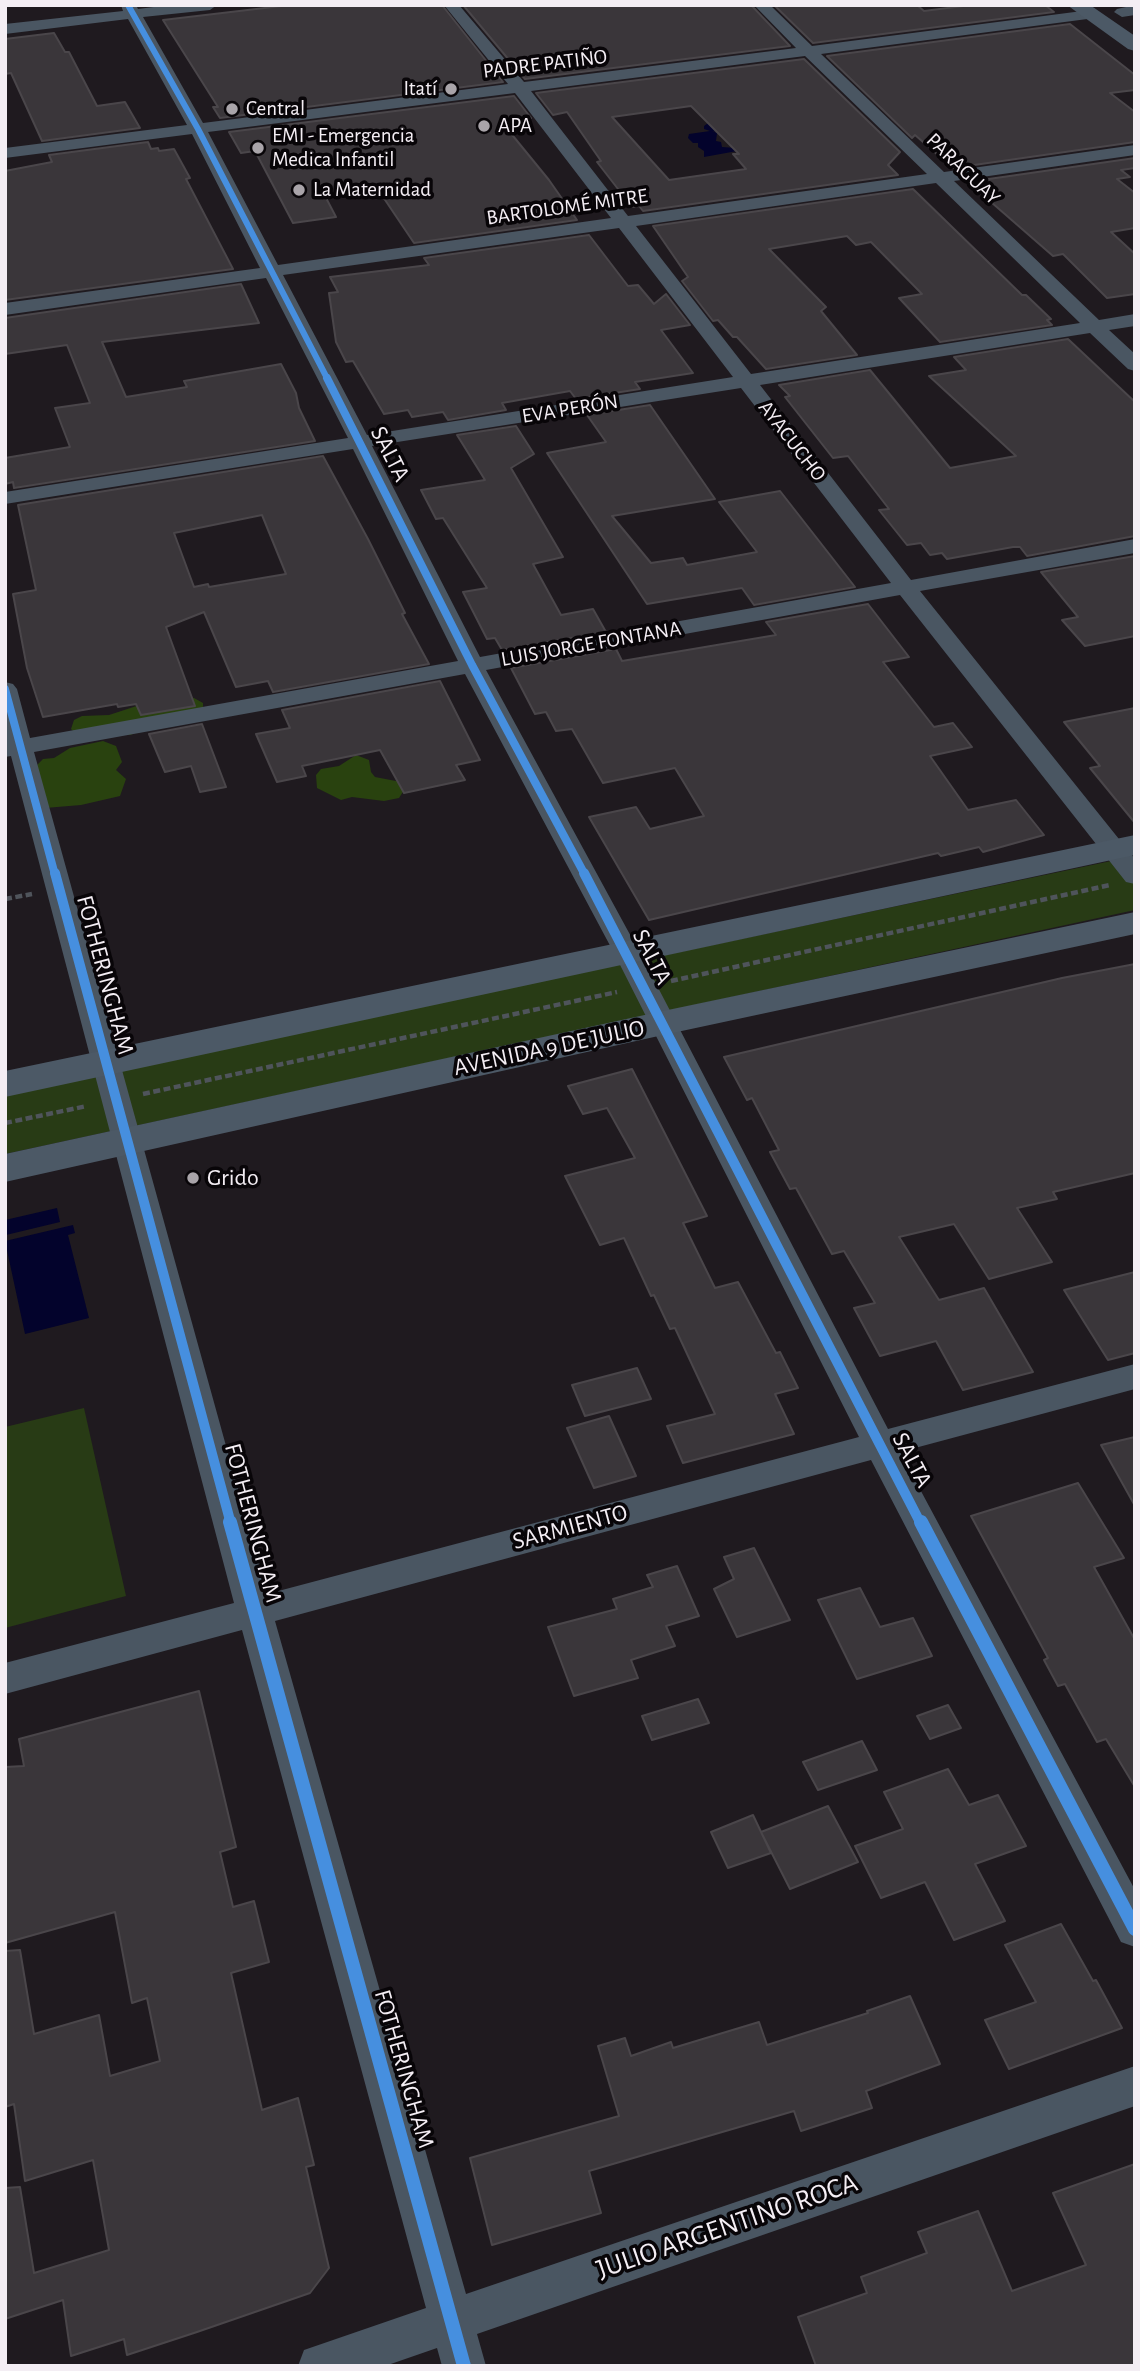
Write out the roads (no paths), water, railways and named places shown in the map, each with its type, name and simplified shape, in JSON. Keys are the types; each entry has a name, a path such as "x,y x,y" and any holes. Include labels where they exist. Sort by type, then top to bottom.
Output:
{"main road":[{"path":"1084,10 1135,45"},
{"path":"5,1084 627,953 1126,864"},
{"name":"AVENIDA 9 DE JULIO","path":"5,1168 663,1023 1135,923"}],"street":[{"path":"5,29 130,10 210,5"},
{"name":"AYACUCHO","path":"451,5 520,88 906,588 1126,864"},
{"name":"PARAGUAY","path":"761,5 1135,365"},
{"name":"SALTA","path":"130,10 198,129 472,665 627,953 879,1443 1135,1929"},
{"name":"PADRE PATIÑO","path":"5,153 811,51 1084,10"},
{"name":"BARTOLOMÉ MITRE","path":"5,309 1135,150"},
{"name":"EVA PERÓN","path":"5,498 1135,320"},
{"name":"LUIS JORGE FONTANA","path":"13,749 1135,545"},
{"name":"FOTHERINGHAM","path":"5,689 13,749 129,1141 255,1614 464,2366"},
{"name":"SARMIENTO","path":"5,1679 1135,1376"},
{"name":"JULIO ARGENTINO ROCA","path":"320,2366 1135,2086"}],"water":[{"path":"711,121 717,132 712,131 717,133 716,141 721,142 722,147 736,148 737,151 704,157 704,151 698,147 698,143 693,143 688,138 689,134 710,131 704,129 704,126"},
{"path":"57,1208 60,1222 6,1235 5,1220"},
{"path":"73,1225 75,1233 68,1235 89,1318 25,1334 5,1241"}],"place":[{"name":"Itatí","path":"451,89"},
{"name":"Central","path":"232,109"},
{"name":"APA","path":"484,126"},
{"name":"EMI - Emergencia Medica Infantil","path":"258,148"},
{"name":"La Maternidad","path":"299,190"},
{"name":"Grido","path":"193,1178"}]}
